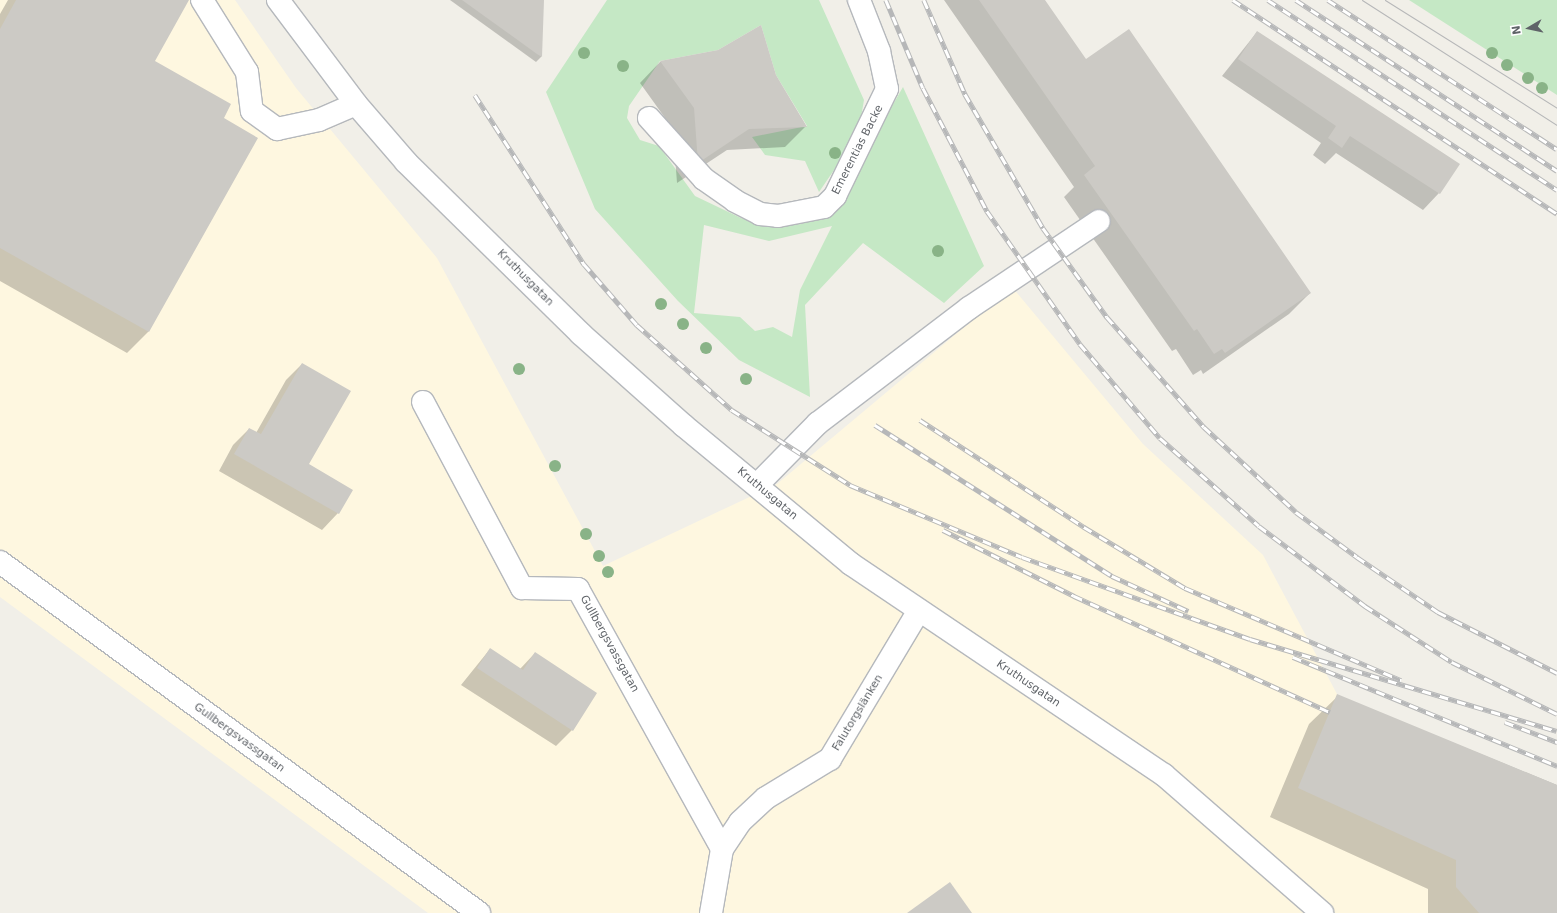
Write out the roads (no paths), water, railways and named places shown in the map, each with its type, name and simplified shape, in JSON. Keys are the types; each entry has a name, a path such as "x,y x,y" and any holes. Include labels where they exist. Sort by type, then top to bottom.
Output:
{"street":[{"path":"202,0 247,72 252,111 277,129 319,120 356,104"},
{"name":"Kruthusgatan","path":"278,0 356,104 406,162 581,334 683,425 757,485 850,564 918,612 1164,775 1322,913"},
{"name":"Emerentias Backe","path":"649,118 704,179 735,202 760,214 778,216 824,207 835,196 887,89 879,51 859,0"},
{"path":"757,485 818,423 975,304 1099,221"},
{"name":"Gullbergsvassgatan","path":"423,402 522,588 578,589 722,849"},
{"name":"Gullbergsvassgatan","path":"0,562 478,913"},
{"name":"Falutorgslänken","path":"710,913 722,849 740,822 766,798 830,758 918,612"}],"tram line":[{"path":"1362,0 1557,125"},
{"path":"1385,0 1557,108"}],"railway":[{"path":"886,0 923,88 987,211 1080,344 1160,438 1259,526 1365,606 1452,662 1557,714"},
{"path":"924,0 965,94 1043,228 1107,317 1204,427 1296,512 1357,557 1438,612 1557,673"},
{"path":"1233,0 1557,214"},
{"path":"1268,0 1557,190"},
{"path":"1296,0 1557,171"},
{"path":"1328,0 1557,149"},
{"path":"475,95 584,264 637,325 732,410 850,485 1022,557 1250,639 1557,731"},
{"path":"920,420 1084,527 1185,588 1401,680"},
{"path":"875,425 1112,576 1188,611"},
{"path":"943,530 1074,596 1330,712"},
{"path":"1293,657 1557,766"},
{"path":"1505,722 1557,742"}]}
